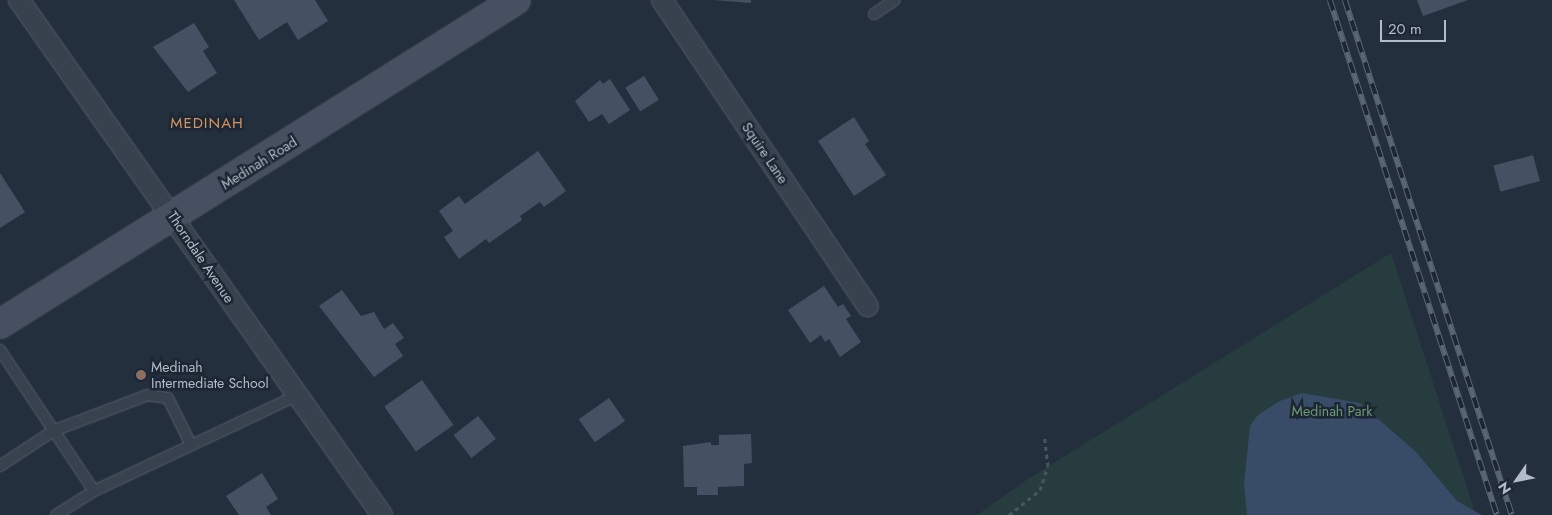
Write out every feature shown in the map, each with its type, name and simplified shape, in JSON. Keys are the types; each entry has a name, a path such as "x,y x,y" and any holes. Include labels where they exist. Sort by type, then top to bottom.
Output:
{"main road":[{"name":"Medinah Road","path":"0,324 516,0"}],"street":[{"name":"Thorndale Avenue","path":"19,0 174,216 296,396 382,515"},
{"name":"Squire Lane","path":"662,0 868,306"}],"lane":[{"path":"874,14 895,0"},
{"path":"0,350 94,491"},
{"path":"0,466 53,432 125,401 148,394 168,398 191,445"},
{"path":"56,515 94,491 296,396"}],"path":[{"path":"1009,515 1040,490 1048,466 1044,434"}],"green space":[{"name":"Medinah Park","path":"1391,253 1476,515 977,515 1028,479"}],"water":[{"path":"1302,393 1360,403 1416,452 1457,501 1482,515 1247,515 1244,484 1250,426 1258,415 1280,401"}],"building":[{"path":"234,0 315,0 328,21 298,40 287,22 259,40"},
{"path":"713,0 751,0 751,3"},
{"path":"1417,0 1468,0 1423,16"},
{"path":"194,23 209,47 203,51 217,73 188,92 153,47"},
{"path":"644,76 659,100 640,111 625,88"},
{"path":"610,79 630,110 609,124 602,114 589,122 575,101 600,80 603,84"},
{"path":"854,117 869,141 865,144 886,175 854,196 818,141"},
{"path":"538,151 566,191 544,207 540,202 520,216 522,220 489,243 486,239 459,259 444,237 453,231 439,211 459,196 465,204"},
{"path":"1533,155 1540,181 1500,192 1493,166"},
{"path":"0,173 25,212 0,228"},
{"path":"824,286 838,307 843,304 851,316 846,319 861,342 840,357 829,339 825,342 821,335 810,343 788,310"},
{"path":"342,290 361,316 374,312 384,329 393,323 404,338 395,344 403,356 374,377 319,306"},
{"path":"422,380 454,425 416,451 384,406"},
{"path":"609,398 625,421 595,442 579,419"},
{"path":"478,416 496,439 471,458 454,435"},
{"path":"751,434 752,463 744,464 744,486 718,487 718,495 697,495 697,487 684,487 683,446 711,442 711,445 719,445 719,435"},
{"path":"262,473 278,499 266,507 271,515 239,515 226,496"}],"railway":[{"path":"1330,0 1497,515"},
{"path":"1345,0 1512,515"}],"place":[{"name":"Medinah Intermediate School","path":"141,375"}],"district":[{"name":"MEDINAH","path":"207,124"}]}
